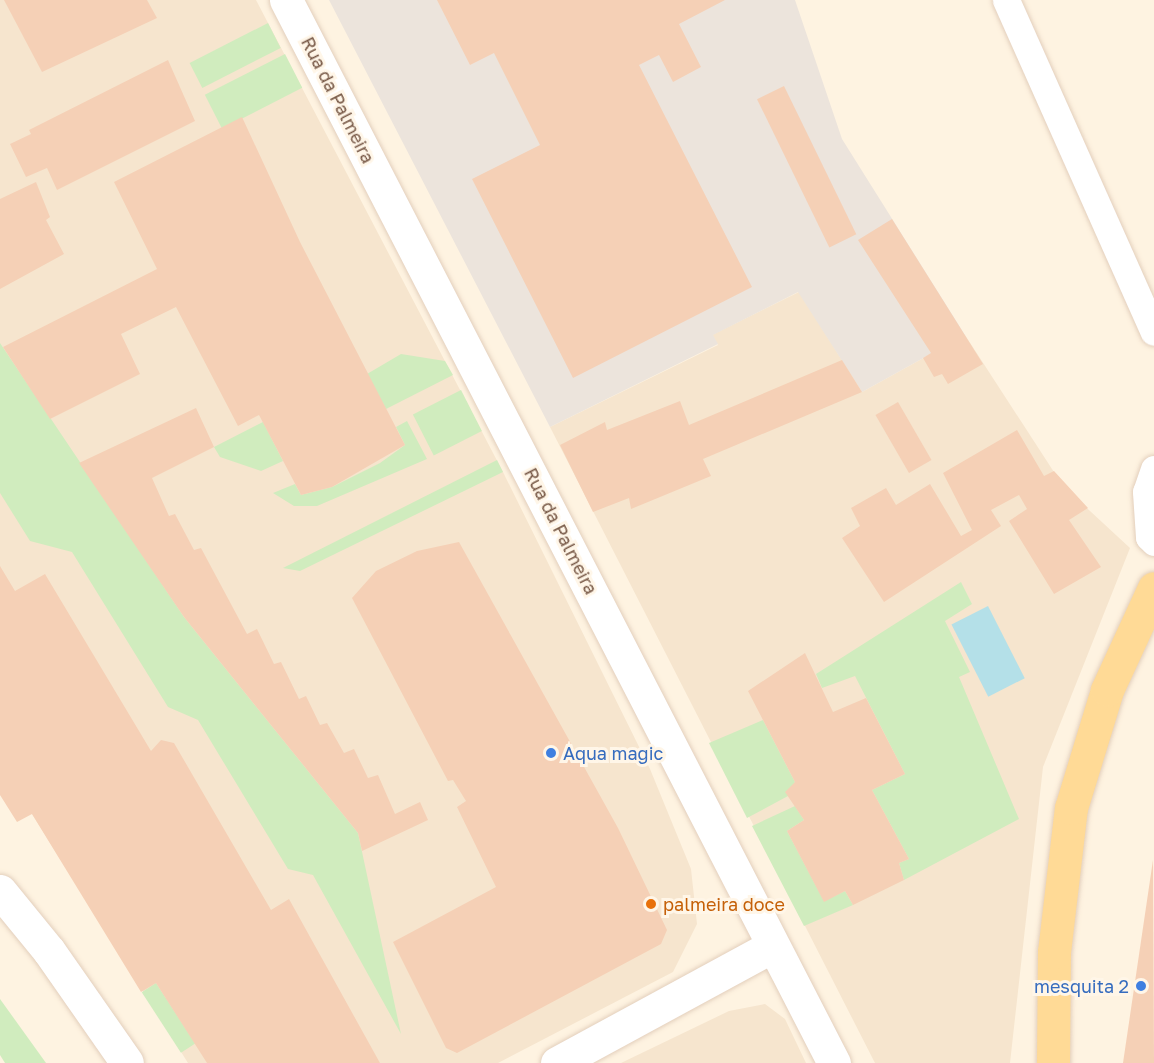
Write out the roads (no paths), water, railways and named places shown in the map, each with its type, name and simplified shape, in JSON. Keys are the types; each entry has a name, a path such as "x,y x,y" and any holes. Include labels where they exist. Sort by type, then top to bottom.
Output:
{"main road":[{"path":"1053,1063 1054,952 1071,808 1107,690 1154,588"}],"street":[{"name":"Rua da Palmeira","path":"286,0 698,796 771,947 834,1063"},
{"path":"0,891 49,951 127,1063"},
{"path":"556,1063 771,947"}],"lane":[{"path":"1006,0 1154,332"},
{"path":"1154,469 1146,492 1149,537 1154,542"}],"water":[{"path":"988,606 1025,678 988,697 951,625"}],"place":[{"name":"Aqua magic","path":"551,753"},
{"name":"palmeira doce","path":"651,904"},
{"name":"mesquita 2","path":"1141,986"}]}
